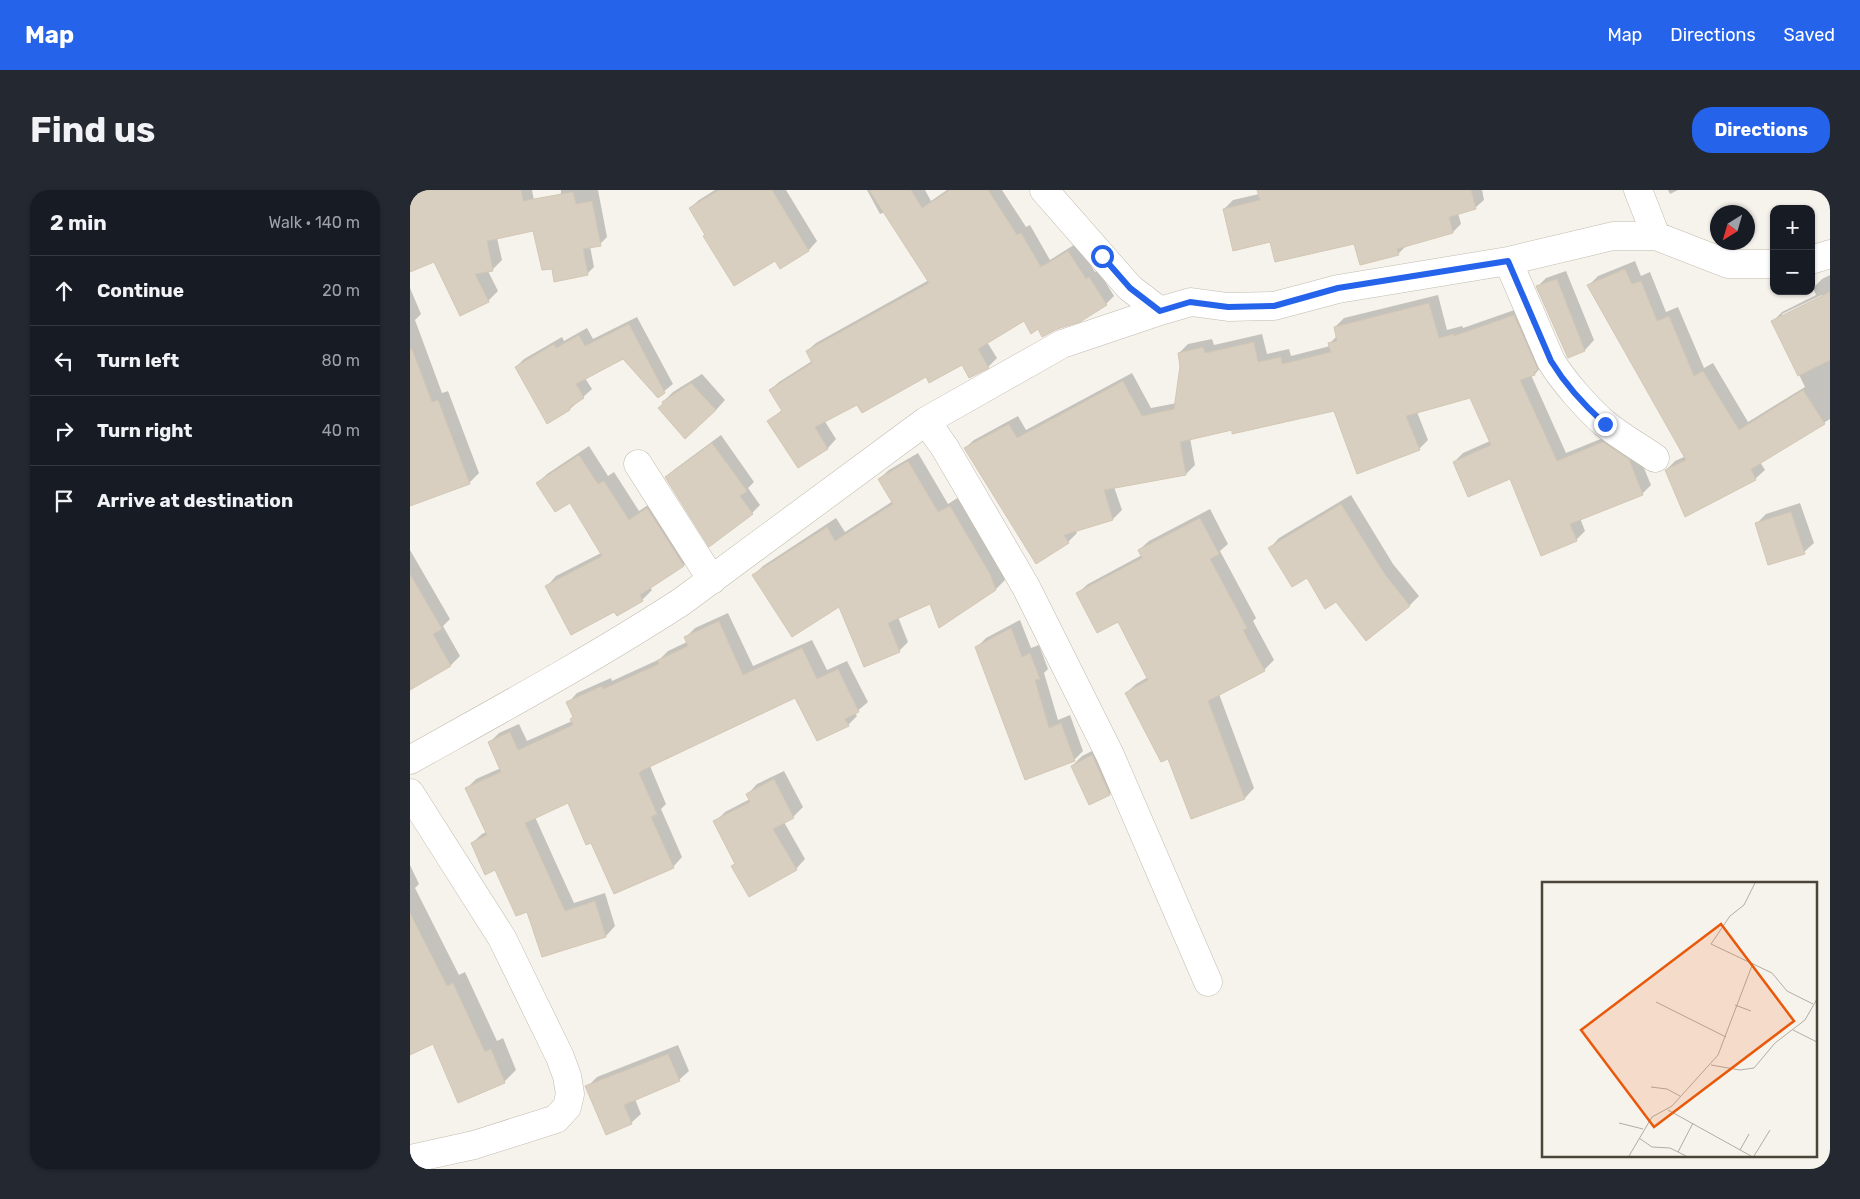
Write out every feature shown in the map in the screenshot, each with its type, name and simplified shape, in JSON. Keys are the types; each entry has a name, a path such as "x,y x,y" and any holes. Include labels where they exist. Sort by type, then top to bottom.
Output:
{"street":[{"path":"1044,190 1130,288 1160,311"},
{"path":"1638,190 1656,236"},
{"path":"410,760 574,668 653,621 712,580 926,421 1062,344 1190,302 1228,307 1274,306 1338,288 1508,261 1613,236 1656,236 1728,264 1770,264"},
{"path":"1815,259 1830,254"},
{"path":"1508,261 1551,361 1557,370 1605,424 1655,458"},
{"path":"926,421 945,448 1026,587 1110,754 1208,982"},
{"path":"638,464 712,580"},
{"path":"410,793 502,938 560,1056 567,1076 570,1094 567,1107 556,1119 474,1145 410,1159"}],"building":[{"path":"410,190 521,190 523,201 573,192 576,204 592,201 601,246 583,249 588,275 554,282 552,269 542,270 533,231 487,241 493,271 475,274 489,302 460,316 434,262 410,272"},
{"path":"719,190 772,190 809,251 780,269 775,261 734,286 703,236 705,235 689,208"},
{"path":"869,190 911,190 922,208 950,190 988,190 1017,235 1021,233 1041,267 1068,251 1086,279 1089,277 1107,305 1080,322 1057,329 1042,337 1038,329 1031,334 1024,321 978,349 989,368 969,378 962,365 929,383 926,377 862,413 857,405 815,427 828,449 798,468 767,421 782,411 769,390 812,363 806,351 929,283"},
{"path":"1257,190 1471,190 1476,209 1449,217 1453,233 1397,249 1399,255 1360,265 1354,244 1275,262 1270,242 1233,251 1223,209 1260,200"},
{"path":"1625,269 1632,284 1641,281 1657,321 1669,316 1694,376 1703,371 1739,430 1803,390 1825,424 1751,469 1756,480 1685,517 1665,470 1686,460 1587,285"},
{"path":"1557,279 1585,351 1568,358 1536,286"},
{"path":"1830,292 1830,360 1798,376 1771,321"},
{"path":"1429,303 1439,338 1454,334 1454,336 1514,315 1538,370 1534,372 1535,375 1520,380 1557,461 1603,442 1629,459 1643,495 1570,524 1577,541 1541,556 1510,479 1468,497 1453,462 1491,445 1470,398 1406,416 1420,450 1357,474 1334,411 1232,434 1232,430 1180,442 1186,475 1104,490 1113,520 1064,535 1069,543 1036,564 964,448 1009,424 1017,438 1123,381 1142,416 1174,409 1180,366 1178,353 1203,347 1205,353 1254,342 1258,362 1281,357 1282,364 1331,352 1328,343 1337,341 1334,327"},
{"path":"629,324 665,393 658,398 623,359 576,384 584,398 569,408 570,410 547,424 515,367 554,344 556,348 579,335 585,346"},
{"path":"412,349 432,402 438,400 470,484 410,506 410,350"},
{"path":"691,383 716,410 685,439 658,408 663,404 662,402"},
{"path":"712,443 747,491 740,496 753,514 709,547 665,477"},
{"path":"579,455 598,484 604,481 629,520 647,508 684,566 640,595 643,601 617,616 614,612 571,635 545,586 602,556 570,503 555,512 536,483"},
{"path":"908,461 938,512 950,506 990,574 996,590 939,628 930,604 888,623 900,652 864,667 839,607 792,637 752,575 827,527 835,541 893,504 878,479"},
{"path":"1341,504 1384,573 1410,606 1366,641 1336,602 1325,609 1307,578 1292,587 1268,548"},
{"path":"1791,512 1805,554 1768,565 1755,523"},
{"path":"1200,518 1219,554 1210,559 1247,628 1243,630 1265,671 1208,701 1245,799 1191,819 1168,759 1161,762 1125,693 1148,680 1118,622 1097,633 1076,593 1142,558 1138,550"},
{"path":"410,574 442,629 433,634 451,666 410,690"},
{"path":"719,621 743,675 802,648 817,679 838,669 859,712 845,719 849,726 817,741 795,698 643,770 639,773 657,814 651,817 674,868 614,894 591,843 586,845 568,803 525,823 565,911 595,901 606,937 542,957 527,912 516,916 495,870 485,875 471,843 487,835 465,788 501,772 488,742 510,732 518,750 573,725 570,719 573,717 566,702 602,686 603,689 659,664 658,660 688,646 684,637"},
{"path":"1011,628 1022,657 1030,653 1040,679 1035,680 1049,728 1061,723 1075,761 1025,780 975,647"},
{"path":"1092,755 1110,795 1089,805 1071,766"},
{"path":"774,779 794,818 773,829 797,870 749,897 731,866 735,864 713,821 750,802 746,794"},
{"path":"410,913 447,986 453,983 485,1052 491,1049 505,1083 458,1103 433,1044 410,1055"},
{"path":"668,1054 680,1081 624,1105 632,1124 606,1135 585,1086"}],"route":[{"path":"1102,256 1130,288 1160,311 1190,302 1228,307 1274,306 1338,288 1508,261 1551,361 1605,424"}]}
